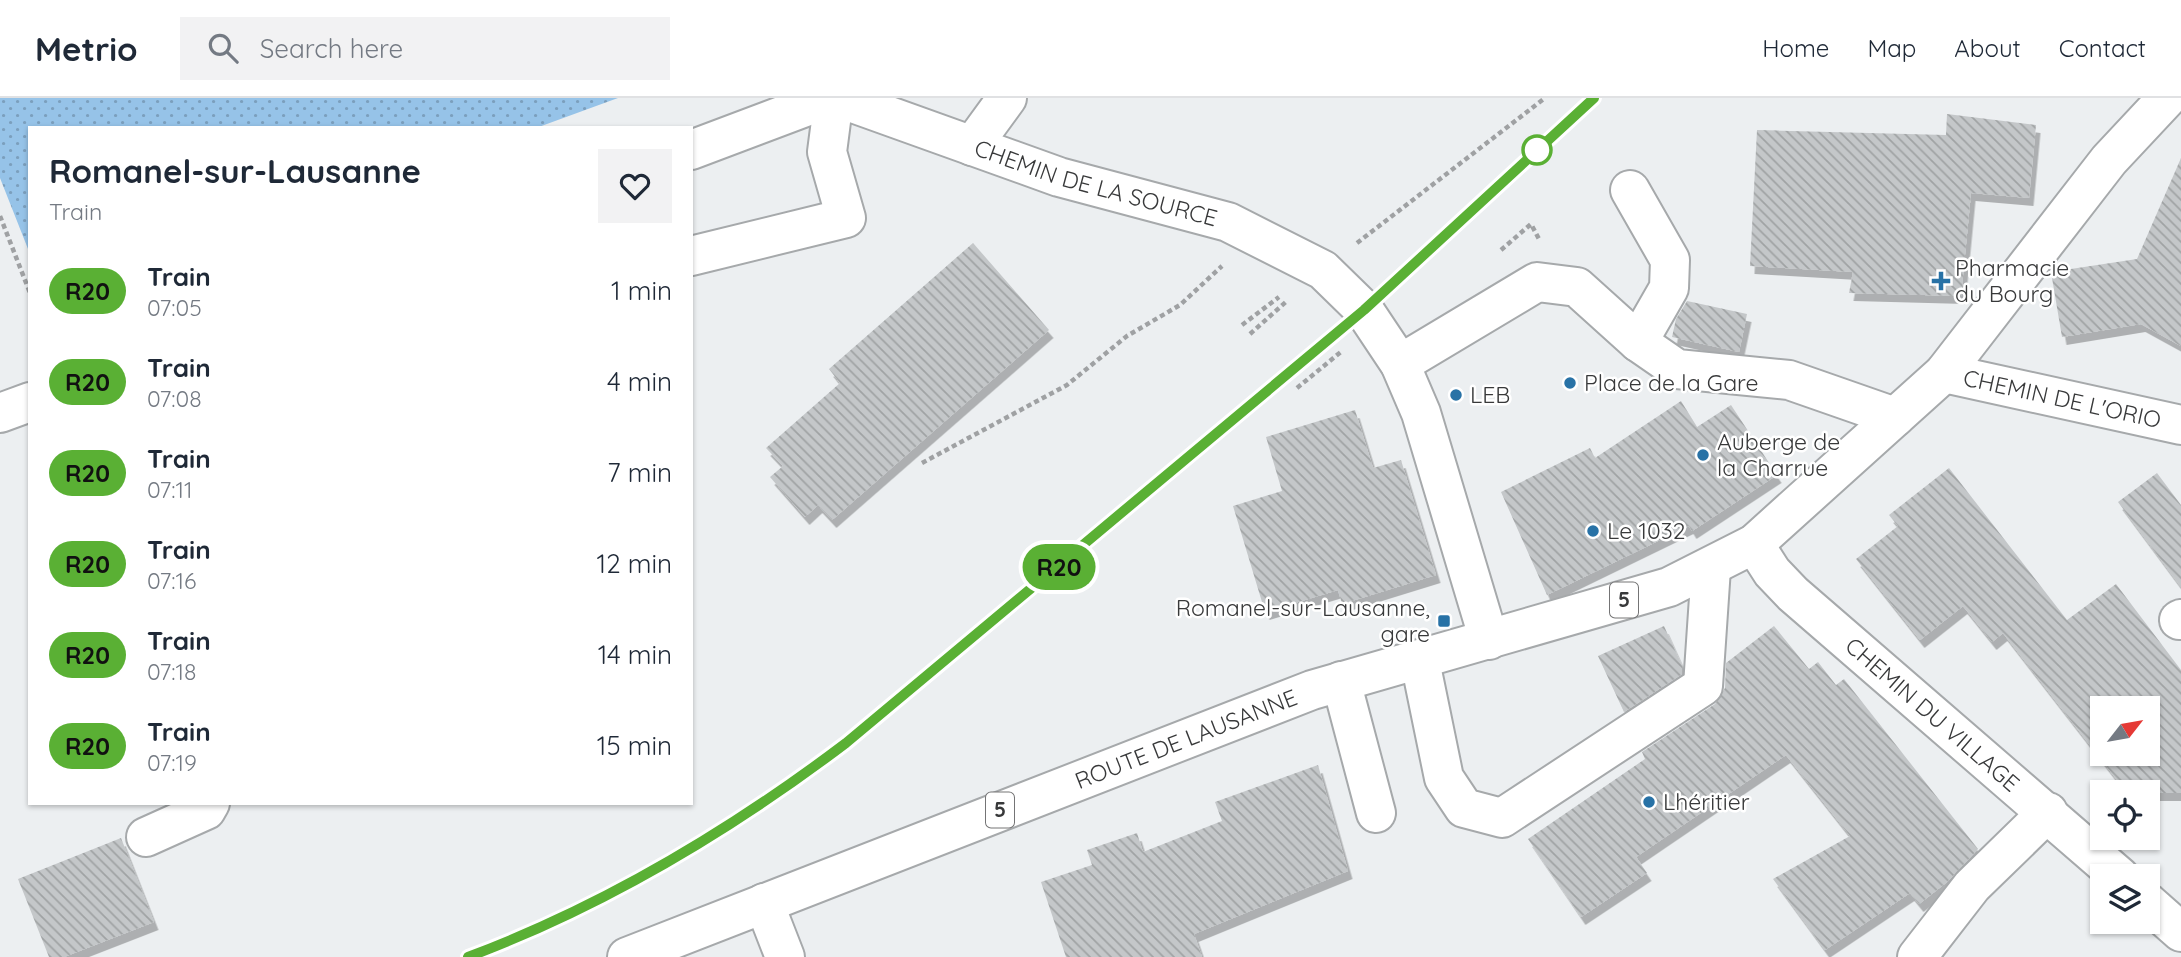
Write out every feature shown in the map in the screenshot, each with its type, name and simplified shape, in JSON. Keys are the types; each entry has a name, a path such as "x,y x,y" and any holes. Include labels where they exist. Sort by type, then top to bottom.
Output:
{"street":[{"name":"CHEMIN DE LA SOURCE","path":"834,98 1059,177 1228,222 1334,279"},
{"path":"693,149 834,98 827,152 846,218 693,256"},
{"path":"972,146 1007,98"},
{"name":"5","path":"1754,544 1944,373 2109,160 2167,98"},
{"path":"1630,190 1670,260 1670,288 1638,342"},
{"path":"1334,279 1374,325 1401,364 1421,413 1489,640"},
{"path":"1401,364 1537,282 1577,287 1638,342 1677,369 1789,380 1895,416"},
{"name":"CHEMIN DE L'ORIO","path":"1944,373 2181,425"},
{"name":"ROUTE DE LAUSANNE","path":"626,957 1341,681 1420,661 1669,587 1754,544"},
{"name":"CHEMIN DU VILLAGE","path":"1754,544 1772,572 1793,594 2106,864"},
{"path":"1420,661 1444,779 1464,808 1502,818 1703,686 1711,568"},
{"path":"1341,681 1376,813"},
{"path":"146,837 206,810 209,805"},
{"path":"1917,957 1972,886 2048,812"},
{"path":"764,903 785,957"},
{"path":"2160,914 2181,933"}],"path":[{"path":"1334,279 1545,98"},
{"path":"0,216 28,288"},
{"path":"922,463 1067,385 1127,336 1180,305 1256,235"},
{"path":"1242,326 1284,293"},
{"path":"1297,388 1374,325"}],"shaded area":[{"path":"0,98 618,98 541,126 28,126 28,249 0,178"}],"building":[{"path":"1947,114 2036,125 2029,198 1971,193 1961,296 1849,293 1853,272 1750,266 1757,130 1946,135"},
{"path":"2181,158 2181,346 2141,324 2062,337 2051,272 2137,259"},
{"path":"973,243 1049,330 832,520 818,505 805,517 770,477 783,466 766,448 840,383 829,369"},
{"path":"1687,301 1747,314 1739,352 1672,337 1676,319"},
{"path":"1681,401 1697,427 1731,405 1777,475 1692,531 1689,526 1547,595 1501,492 1590,448 1595,458"},
{"path":"1355,410 1373,468 1401,460 1436,575 1342,604 1338,590 1265,612 1233,506 1282,491 1266,437"},
{"path":"1949,468 2067,620 2116,584 2181,670 2181,793 2160,793 2160,780 2117,780 2106,766 2160,766 2160,696 2090,696 2090,745 2003,633 1992,642 1963,606 1920,640 1856,559 1898,526 1889,515"},
{"path":"2157,473 2181,505 2181,587 2118,502"},
{"path":"1664,626 1682,666 1682,674 1624,712 1598,656"},
{"path":"1774,626 1809,669 1818,662 1836,685 1844,679 1978,849 1947,882 1919,904 1910,893 1825,950 1773,879 1850,836 1786,755 1636,857 1647,873 1581,917 1528,839 1645,759 1642,752 1715,704 1725,688 1726,663"},
{"path":"1318,765 1348,871 1194,934 1202,957 1066,957 1041,882 1092,865 1087,850 1137,833 1143,852 1222,821 1215,802"},
{"path":"121,838 154,922 64,957 49,957 18,879"}],"railway":[{"path":"468,957 568,914 665,863 758,806 846,743 1364,310 1594,98"}],"train":[{"name":"R20","path":"468,957 601,898 658,867 711,836 808,772 947,661 1364,310 1594,98"}],"place":[{"name":"Pharmacie du Bourg","path":"1941,281"},
{"name":"Place de la Gare","path":"1570,383"},
{"name":"LEB","path":"1456,395"},
{"name":"Auberge de la Charrue","path":"1703,455"},
{"name":"Le 1032","path":"1593,531"},
{"name":"Romanel-sur-Lausanne, gare","path":"1444,621"},
{"name":"Lhéritier","path":"1649,802"}]}
